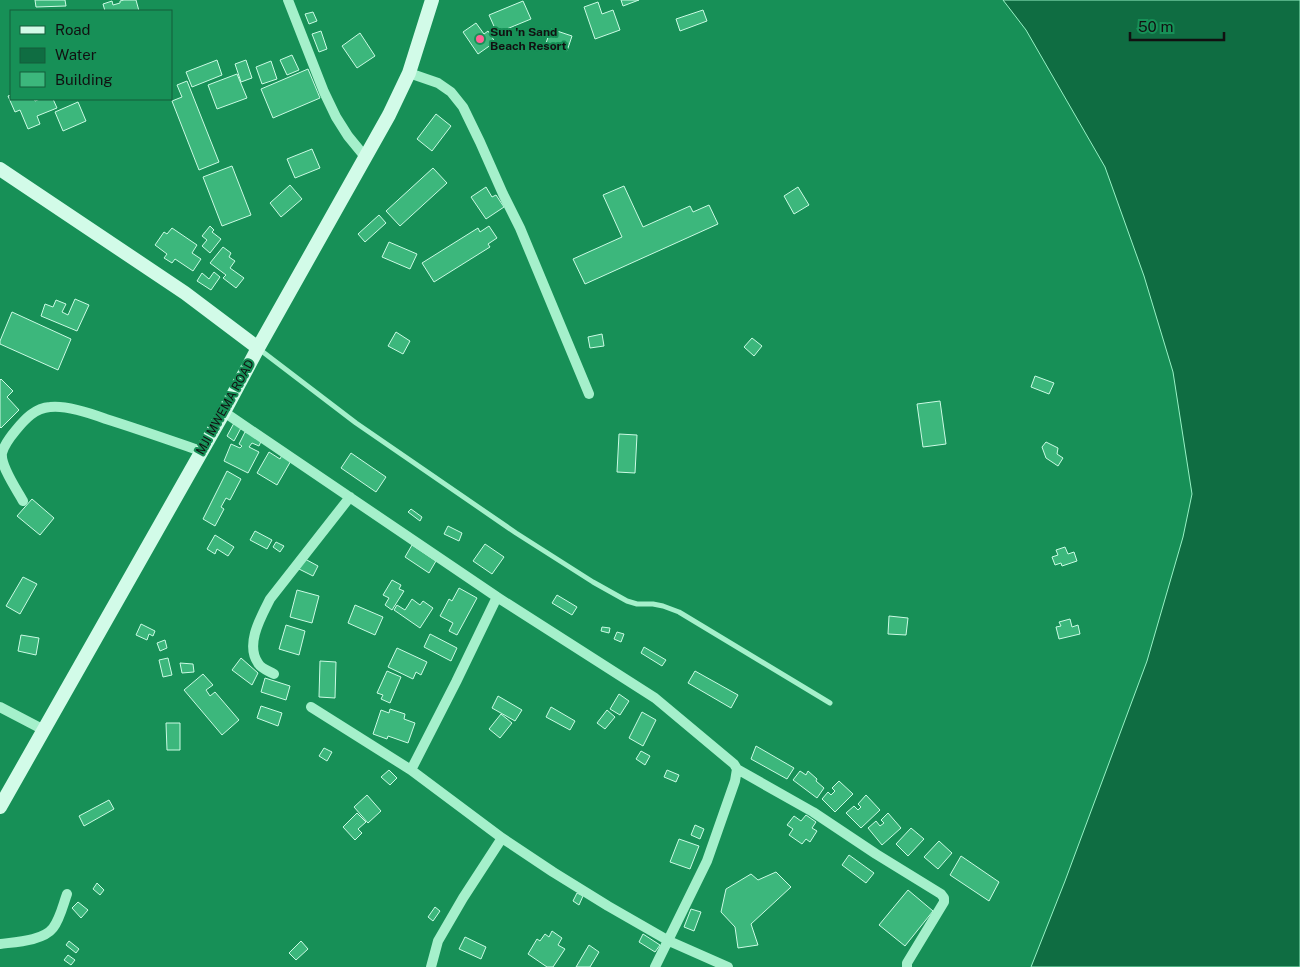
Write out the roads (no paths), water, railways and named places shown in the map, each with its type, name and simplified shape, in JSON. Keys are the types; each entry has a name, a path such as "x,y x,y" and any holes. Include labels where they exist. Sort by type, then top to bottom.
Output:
{"main road":[{"name":"MJI MWEMA ROAD","path":"0,807 390,115 409,73 432,0"},
{"path":"0,169 185,293 258,348"}],"street":[{"path":"288,0 336,117 348,136 366,158"},
{"path":"409,73 438,84 451,92 463,108 520,228 589,394"},
{"path":"23,501 5,469 2,452 14,432 26,418 38,410 50,406 84,412 201,451"},
{"path":"224,412 497,597 655,698 734,764 737,769 813,812 941,894 944,902 907,963 907,967"},
{"path":"274,674 258,664 253,653 255,632 262,614 270,599 312,543 350,497"},
{"path":"411,770 461,673 497,597"},
{"path":"0,707 44,730"},
{"path":"311,707 411,770 502,838 552,872 669,941 728,967"},
{"path":"655,967 707,861 735,781 737,769"},
{"path":"431,967 438,941 502,838"},
{"path":"0,944 30,940 52,930 67,894"}],"lane":[{"path":"258,348 363,428 516,533 594,582 628,601 637,604 663,606 679,612 830,704"}],"water":[{"path":"1003,0 1300,0 1300,967 1031,967 1147,661 1183,537 1192,494 1173,372 1144,276 1105,167 1026,30"}],"place":[{"name":"Sun 'n Sand Beach Resort","path":"480,39"}]}
